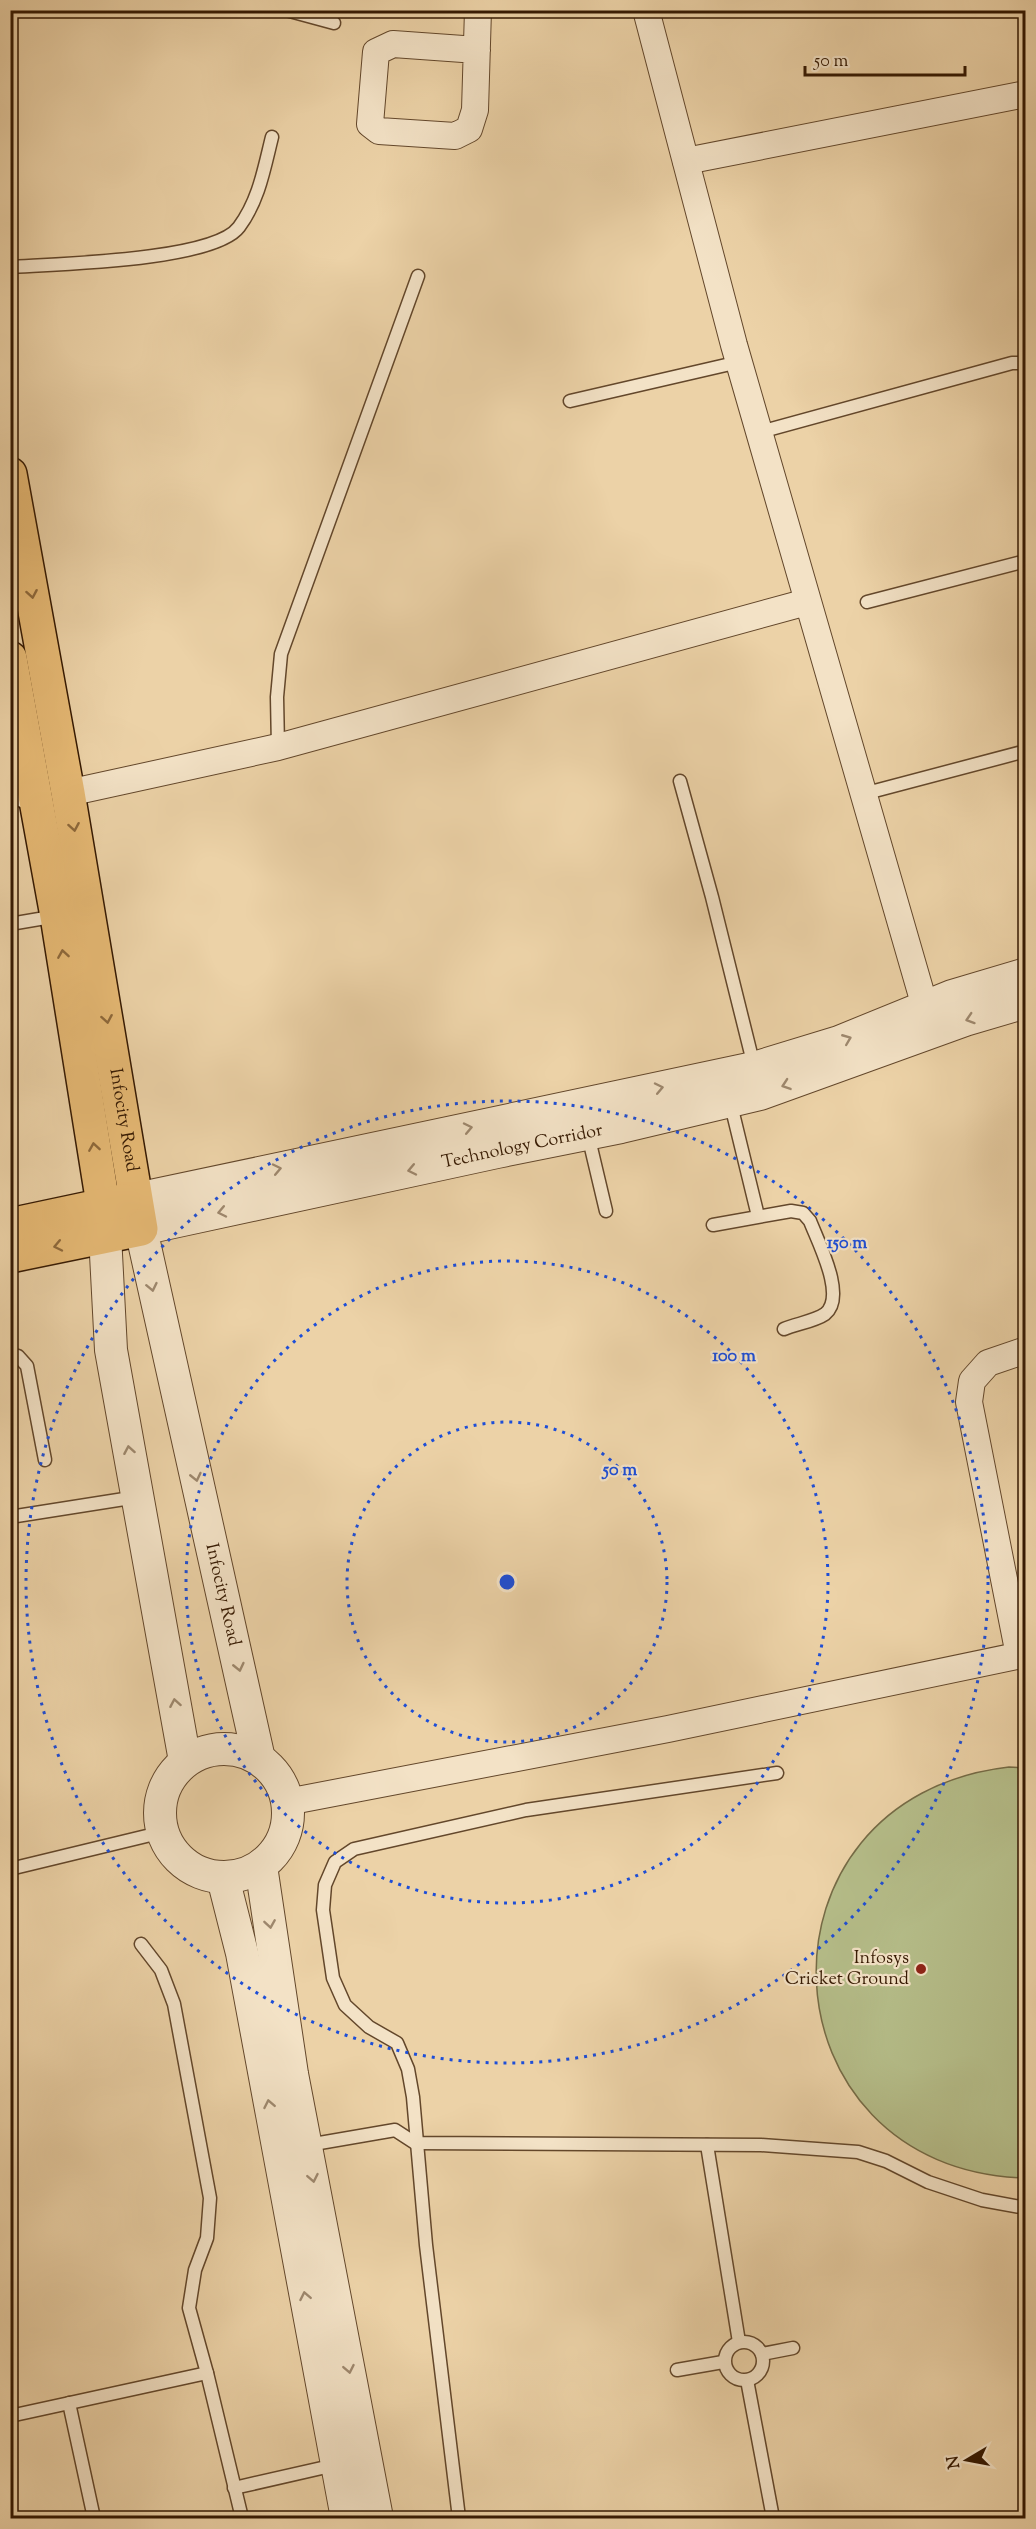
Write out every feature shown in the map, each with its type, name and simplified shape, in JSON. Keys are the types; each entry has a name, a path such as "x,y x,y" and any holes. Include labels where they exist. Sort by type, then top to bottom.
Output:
{"main road":[{"name":"Infocity Road","path":"10,474 68,793 139,1214"},
{"name":"Infocity Road","path":"10,658 24,802 57,916 104,1220"},
{"path":"10,1225 104,1220 139,1214"},
{"path":"10,1256 104,1220"}],"street":[{"path":"477,50 393,44 376,52 370,124 379,131 455,136 469,129 475,110 477,50 478,10"},
{"path":"652,12 686,161 739,362 807,602 835,687 863,794 929,1019"},
{"path":"686,161 1026,94"},
{"path":"68,793 278,747 807,602"},
{"path":"139,1214 754,1068 838,1042 929,1019 952,996 1026,974"},
{"name":"Technology Corridor","path":"139,1214 588,1134 760,1094 929,1019 1026,1002"},
{"name":"Infocity Road","path":"139,1214 259,1759"},
{"name":"Infocity Road","path":"104,1220 111,1350 185,1761"},
{"path":"287,1802 668,1729 1022,1654 969,1402 972,1381 988,1363 1026,1350"},
{"path":"222,1748 241,1751 259,1759 277,1778 287,1802 284,1836 275,1852 261,1866 243,1875 224,1878 204,1874 186,1866 174,1854 163,1832 159,1808 172,1774 185,1761 203,1752 222,1748"},
{"path":"261,1866 292,2074 377,2518"},
{"path":"224,1878 242,1953 347,2518"}],"lane":[{"path":"286,10 334,23"},
{"path":"10,267 130,258 184,251 215,244 238,229 259,192 272,137"},
{"path":"278,747 277,697 281,654 418,276"},
{"path":"570,401 739,362"},
{"path":"760,432 1012,363 1026,363"},
{"path":"867,602 1026,561"},
{"path":"863,794 1026,751"},
{"path":"680,782 712,897 754,1068"},
{"path":"10,924 57,916"},
{"path":"730,1101 758,1216"},
{"path":"588,1134 606,1211"},
{"path":"713,1226 791,1211 803,1213 810,1221 832,1280 834,1294 832,1304 825,1314 784,1329"},
{"path":"10,1354 18,1356 27,1366 45,1460"},
{"path":"10,1517 138,1497"},
{"path":"459,2518 445,2414 410,2078 397,2043 369,2026 345,2005 333,1978 323,1910 325,1885 335,1862 354,1849 526,1810 777,1773"},
{"path":"10,1869 163,1832"},
{"path":"141,1944 161,1970 174,2004 210,2198 207,2238 195,2270 189,2308 242,2518"},
{"path":"306,2145 395,2130 415,2143 761,2145 858,2152 886,2161 939,2186 982,2200 1026,2208"},
{"path":"707,2145 739,2342"},
{"path":"739,2342 753,2343 762,2354 762,2367 754,2377 747,2380 731,2376 723,2362 726,2352 739,2342"},
{"path":"762,2354 794,2348"},
{"path":"677,2370 723,2362"},
{"path":"10,2416 207,2373"},
{"path":"747,2380 773,2518"},
{"path":"69,2403 94,2518"},
{"path":"234,2488 337,2464"}],"green space":[{"name":"Infosys Cricket Ground","path":"1009,1767 1026,1768 1025,2178 937,2159 872,2115 832,2053 816,1981 826,1909 861,1843 922,1793"}],"place":[{"name":"Infosys Cricket Ground","path":"921,1969"}]}
